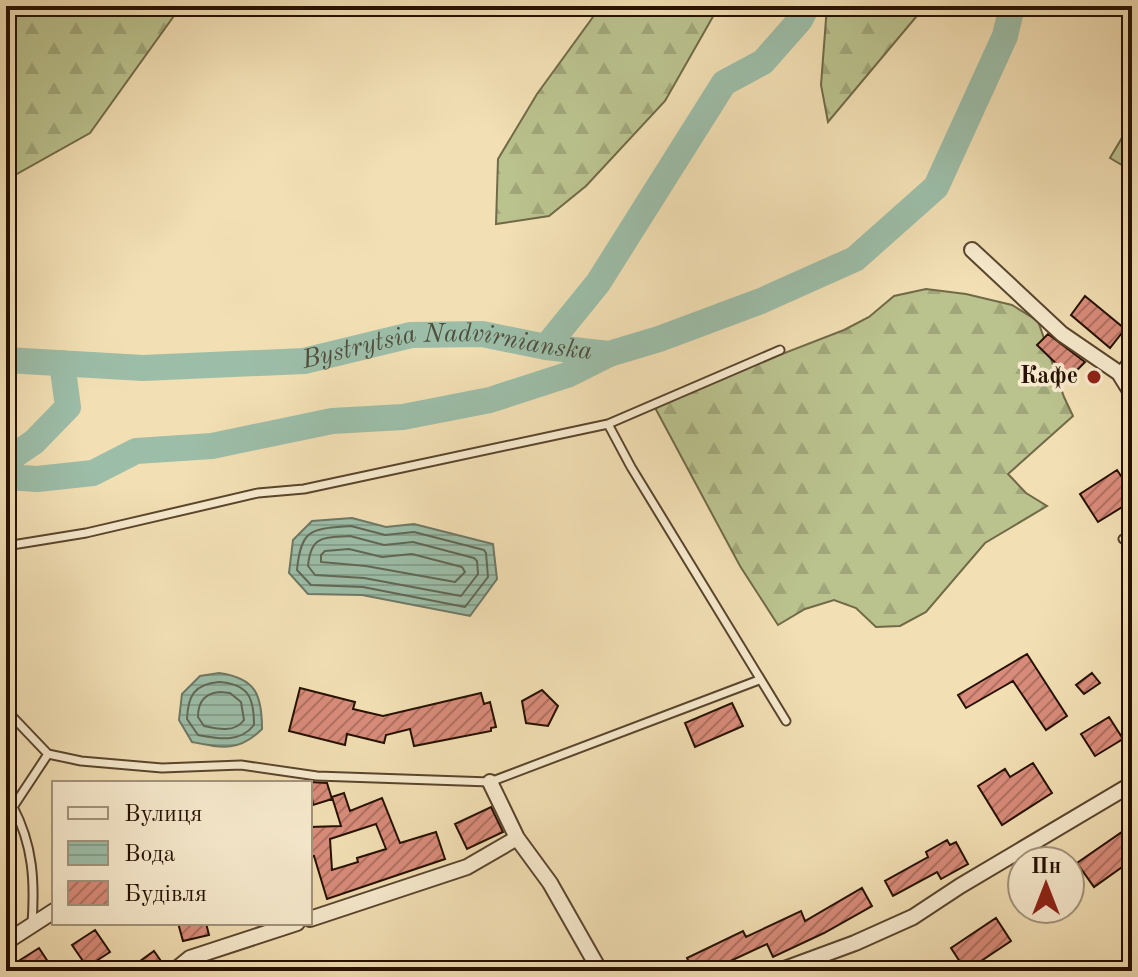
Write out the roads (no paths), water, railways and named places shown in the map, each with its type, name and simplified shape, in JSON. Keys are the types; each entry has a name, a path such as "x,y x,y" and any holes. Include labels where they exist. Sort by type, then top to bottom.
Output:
{"street":[{"path":"972,250 1062,334 1119,373 1132,394"},
{"path":"490,782 517,838 550,883 600,971"},
{"path":"779,971 855,943 913,917 1132,784"},
{"path":"312,918 467,867 517,838"},
{"path":"6,942 52,912"},
{"path":"174,971 190,958 291,925"}],"lane":[{"path":"6,546 86,533 258,493 304,489 608,424 780,350"},
{"path":"1119,373 1132,355"},
{"path":"608,424 786,721"},
{"path":"1123,539 1132,536"},
{"path":"6,710 48,754 81,761 162,768 241,765 317,776 490,782 759,680"},
{"path":"31,926 34,893 31,850 13,807 48,754"}],"water":[{"path":"352,518 386,527 414,524 493,544 497,579 470,616 362,595 308,594 289,573 293,540 312,521"},
{"path":"219,673 249,684 258,698 262,729 238,745 221,747 192,742 179,720 182,694 200,676"}],"waterway":[{"path":"546,347 598,283 724,83 763,62 800,20 807,6"},
{"name":"Bystrytsia Nadvirnianska","path":"6,360 143,368 304,361 411,335 482,334 546,347 609,354 659,339 761,301 855,259 936,187 1005,36 1012,6"},
{"path":"6,477 37,479 93,473 136,451 212,446 332,421 403,417 490,400 567,375 609,354"},
{"path":"6,461 34,442 68,407 62,363"}],"place":[{"name":"Кафе","path":"1094,377"}]}
